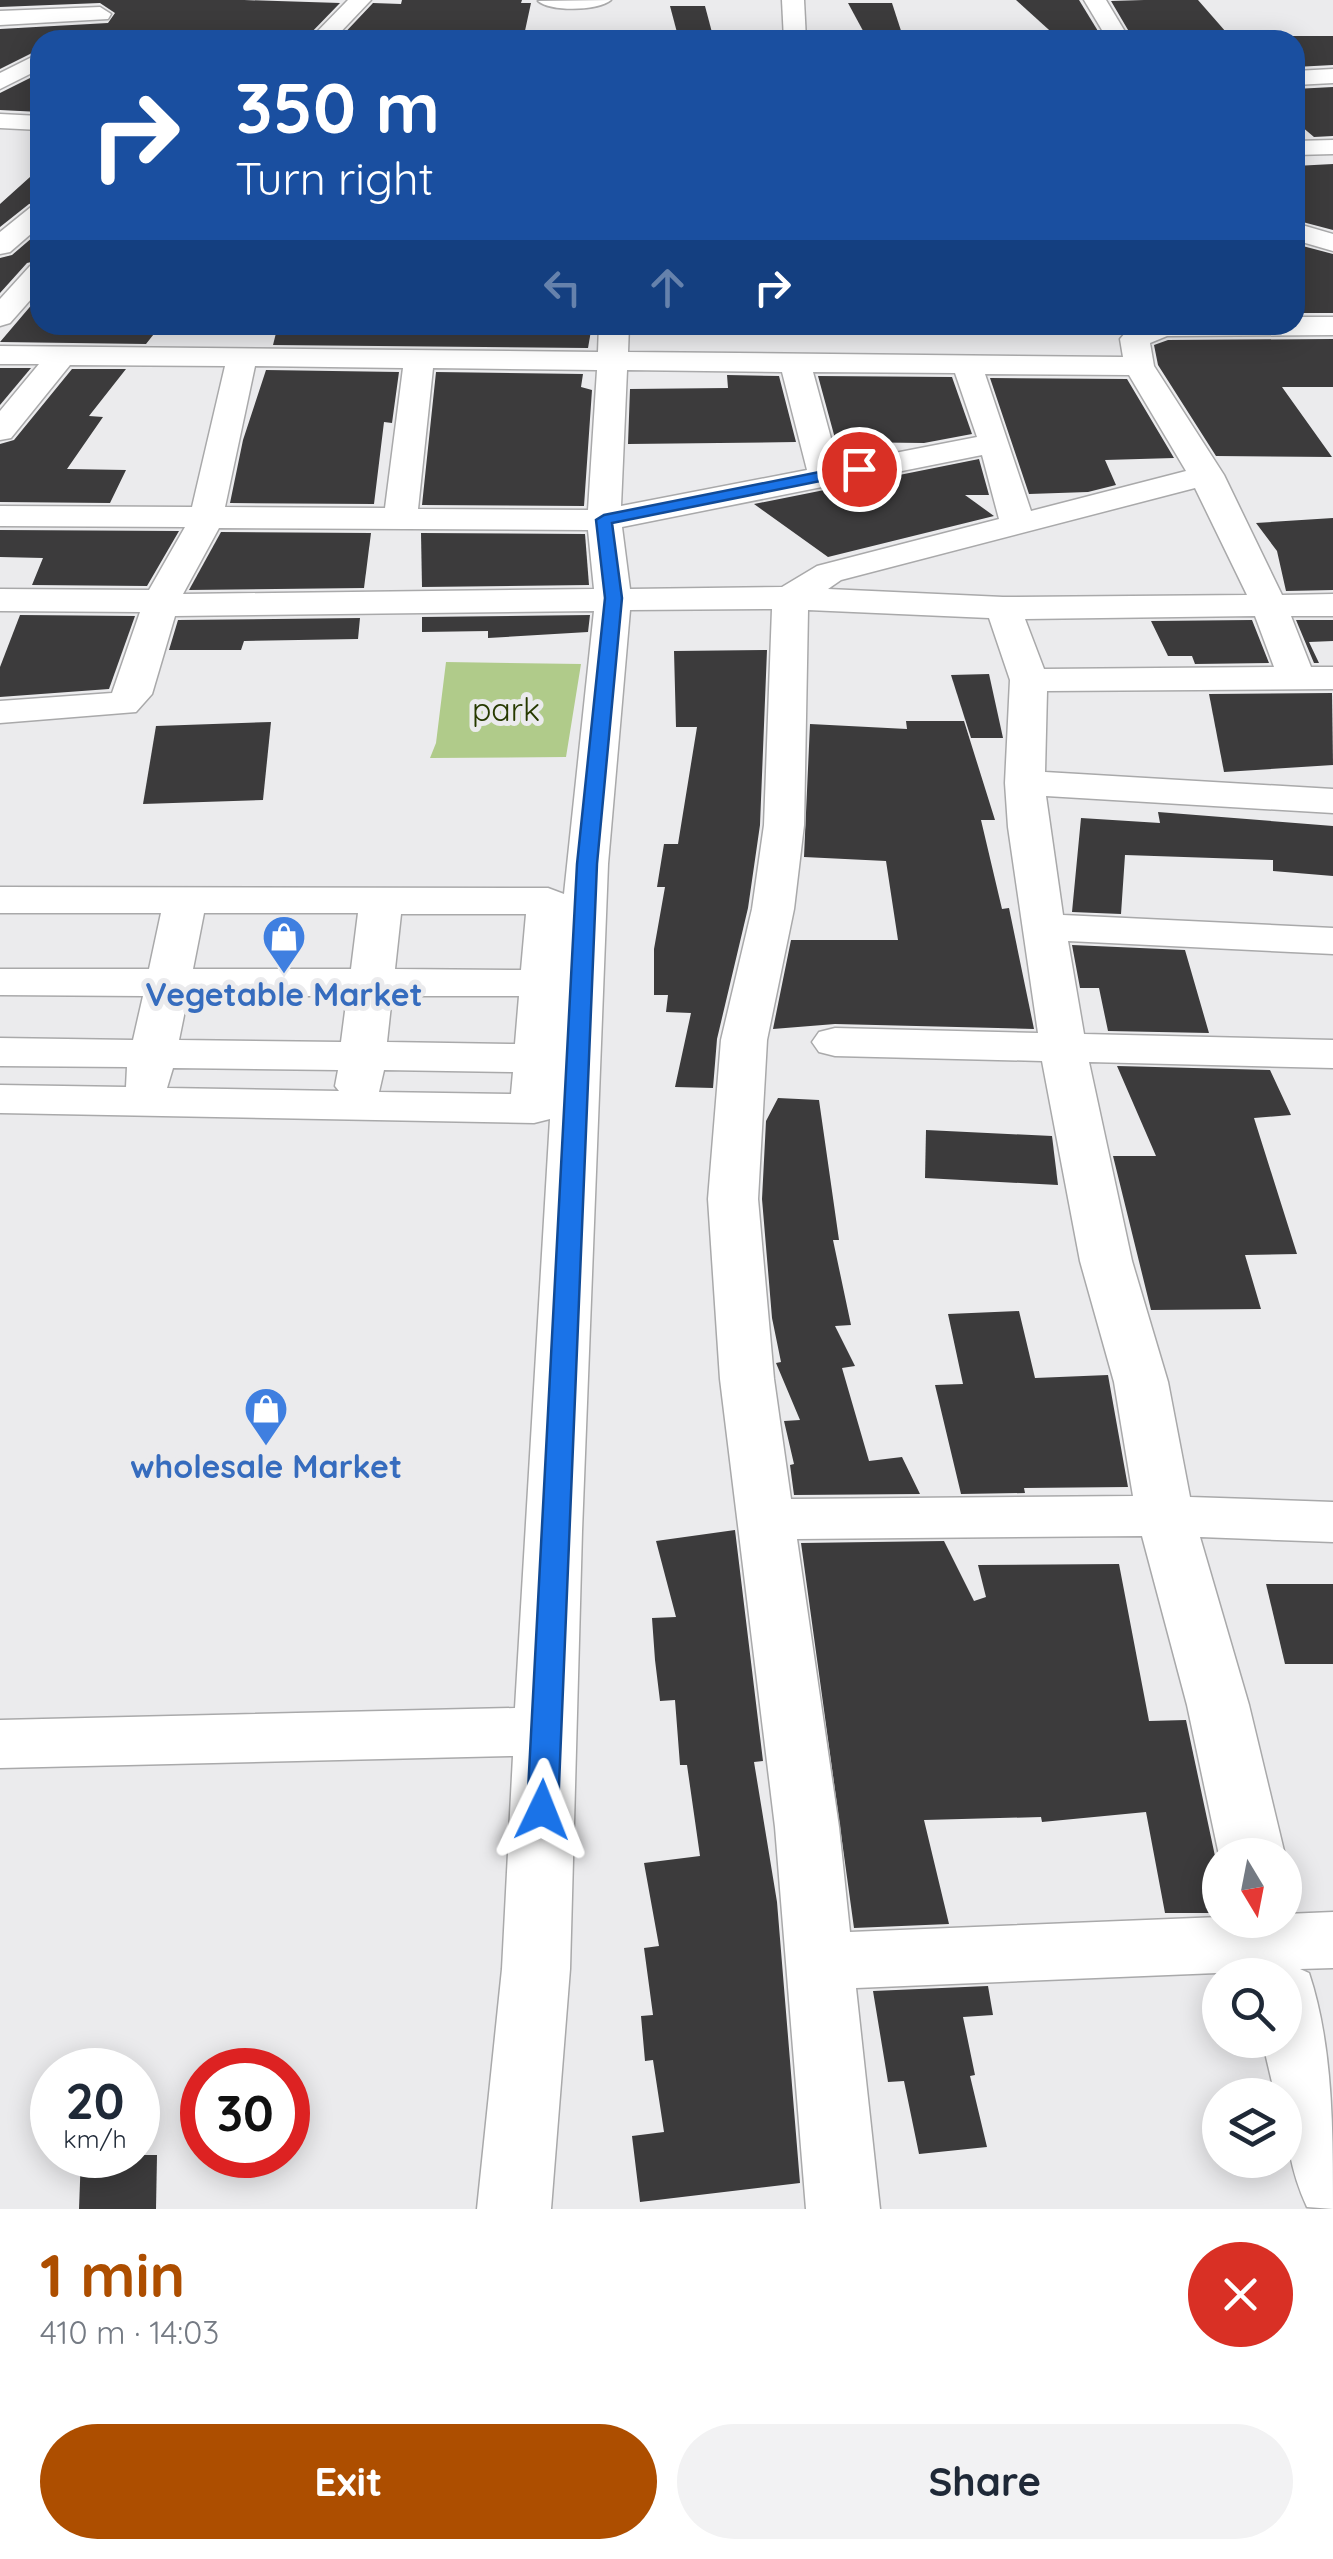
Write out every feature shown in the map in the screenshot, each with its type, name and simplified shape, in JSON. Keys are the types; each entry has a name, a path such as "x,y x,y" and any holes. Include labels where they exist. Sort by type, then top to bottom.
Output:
{"street":[{"path":"330,30 360,0"},
{"path":"550,7 600,0"},
{"path":"792,0 794,30"},
{"path":"1095,0 1112,30"},
{"path":"0,18 103,7"},
{"path":"84,30 103,7"},
{"path":"4,76 30,64"},
{"path":"1305,78 1333,76"},
{"path":"1305,81 1333,102"},
{"path":"0,121 30,122"},
{"path":"1305,148 1333,147"},
{"path":"0,246 30,221"},
{"path":"1305,221 1332,233"},
{"path":"1305,232 1332,233"},
{"path":"1305,240 1332,233"},
{"path":"0,257 30,259"},
{"path":"0,317 30,283"},
{"path":"1305,326 1333,326"},
{"path":"162,354 173,335"},
{"path":"349,356 354,335"},
{"path":"400,520 435,358 445,335"},
{"path":"1029,680 1315,678 1272,604 1208,475 1139,366 1135,339 1144,335"},
{"path":"514,2209 536,1969 587,864 613,598 604,520 612,344"},
{"path":"0,355 435,358 612,344 795,363 1139,366"},
{"path":"0,431 63,354"},
{"path":"0,712 123,704 132,694 160,603 206,520 242,355"},
{"path":"795,363 825,475"},
{"path":"966,365 996,442 1017,522"},
{"path":"0,516 604,520 996,442"},
{"path":"790,598 829,572 1208,475"},
{"path":"790,598 784,825 773,909 744,1040 733,1199 747,1379 822,1961 842,2209"},
{"path":"0,600 160,603 790,598 1003,608 1333,605"},
{"path":"1003,608 1029,680 1025,783 1062,1050 1106,1261 1141,1382 1166,1516 1218,1705 1248,1838"},
{"path":"1025,783 1333,801"},
{"path":"0,900 548,901 534,1109 144,1102 4,1107"},
{"path":"144,1102 185,901"},
{"path":"357,1105 381,901"},
{"path":"1042,926 1333,941"},
{"path":"0,982 543,983"},
{"path":"835,1042 1333,1054"},
{"path":"0,1052 538,1058"},
{"path":"768,1520 1166,1516 1333,1522"},
{"path":"0,1744 546,1730"},
{"path":"822,1961 1287,1954 1333,2184"}],"green space":[{"name":"park","path":"446,662 581,664 566,757 430,758 436,743"}],"building":[{"path":"0,0 340,3 314,30 30,30 30,54 0,69 0,29 108,23 115,13 100,3 0,7"},
{"path":"402,0 531,3 525,30 347,30 373,3 401,4"},
{"path":"1016,0 1079,0 1097,30 1049,30"},
{"path":"1198,0 1224,30 1128,30 1111,1"},
{"path":"848,3 892,3 901,30 863,30"},
{"path":"670,6 705,6 711,30 676,30"},
{"path":"1305,36 1333,36 1333,65 1305,66"},
{"path":"30,78 30,112 0,110 0,93"},
{"path":"1333,87 1333,136 1314,137 1305,129 1305,88"},
{"path":"1333,164 1333,230 1305,223 1305,165"},
{"path":"30,177 30,204 0,227 0,204"},
{"path":"30,240 30,262 0,293 0,258 12,255"},
{"path":"1305,247 1333,254 1333,313 1305,313"},
{"path":"30,307 30,335 153,335 146,344 0,342"},
{"path":"276,335 590,335 588,348 273,345"},
{"path":"1333,339 1333,387 1282,387 1332,457 1216,456 1158,365 1154,345 1168,340"},
{"path":"0,368 31,368 0,405"},
{"path":"72,369 126,369 89,416 103,417 67,469 126,470 110,503 0,502 0,444 14,440"},
{"path":"266,370 399,372 392,423 384,422 374,504 230,503 243,440"},
{"path":"436,372 583,374 581,387 592,390 584,506 422,505"},
{"path":"727,375 779,376 796,442 628,444 630,389 728,388"},
{"path":"818,376 952,377 972,434 924,443 836,442"},
{"path":"990,378 1127,379 1174,458 1105,460 1116,485 1088,492 1029,494"},
{"path":"979,459 989,495 965,495 994,516 828,557 754,504"},
{"path":"1333,518 1333,590 1286,591 1277,551 1256,523"},
{"path":"0,530 179,531 147,586 32,585 43,558 0,557"},
{"path":"221,532 371,533 364,588 189,590"},
{"path":"421,533 585,534 589,585 422,587"},
{"path":"20,615 135,616 109,689 0,697 0,667"},
{"path":"590,615 588,632 488,638 488,631 422,632 422,617"},
{"path":"360,618 358,639 244,641 241,650 169,650 178,620"},
{"path":"1252,620 1269,663 1195,664 1192,656 1168,656 1151,621"},
{"path":"1296,620 1333,620 1333,641 1309,642 1319,663 1314,663"},
{"path":"767,650 760,825 748,908 717,1039 713,1088 675,1087 691,1013 666,1012 668,995 654,995 654,949 665,887 657,887 664,844 678,844 697,727 676,727 674,651"},
{"path":"989,674 1003,738 971,738 951,675"},
{"path":"1332,693 1333,765 1224,772 1209,694"},
{"path":"906,721 964,721 995,820 981,820 1002,909 1009,908 1034,1029 835,1024 773,1029 791,940 898,940 886,861 804,857 810,724 907,729"},
{"path":"271,722 263,800 143,804 156,726"},
{"path":"1158,812 1333,826 1333,876 1273,871 1273,860 1125,855 1121,914 1072,912 1081,818 1160,823"},
{"path":"1072,945 1185,950 1209,1033 1108,1031 1099,988 1080,988"},
{"path":"1117,1066 1270,1070 1291,1115 1254,1118 1297,1254 1245,1255 1261,1309 1151,1310 1113,1156 1156,1156"},
{"path":"778,1098 819,1100 839,1240 833,1240 851,1325 835,1326 855,1366 842,1368 869,1461 902,1457 920,1494 794,1495 790,1465 794,1464 784,1421 800,1420 776,1363 781,1362 772,1318 762,1199 766,1121"},
{"path":"926,1130 1052,1136 1058,1185 925,1178"},
{"path":"1019,1311 1035,1378 1108,1375 1128,1487 1024,1488 1025,1493 961,1494 935,1385 963,1384 948,1314"},
{"path":"735,1530 763,1761 754,1762 777,1902 800,2183 640,2202 632,2136 664,2132 653,2060 645,2061 641,2016 653,2015 644,1948 659,1946 644,1863 700,1856 687,1765 680,1765 675,1700 660,1701 652,1618 676,1617 656,1541"},
{"path":"944,1541 974,1601 986,1597 978,1565 1119,1564 1149,1721 1186,1720 1211,1838 1202,1838 1202,1913 1165,1913 1146,1812 1042,1822 1041,1817 924,1820 949,1924 854,1928 801,1543"},
{"path":"1266,1584 1333,1584 1333,1664 1285,1664"},
{"path":"988,1986 993,2015 963,2017 975,2075 970,2076 987,2147 919,2154 904,2081 888,2082 873,1991"},
{"path":"80,2178 157,2178 156,2209 79,2209"}],"place":[{"name":"Vegetable Market","path":"284,975"},
{"name":"wholesale Market","path":"266,1447"}],"route":[{"path":"542,1810 587,864 613,598 604,548 604,520 859,469"}]}
